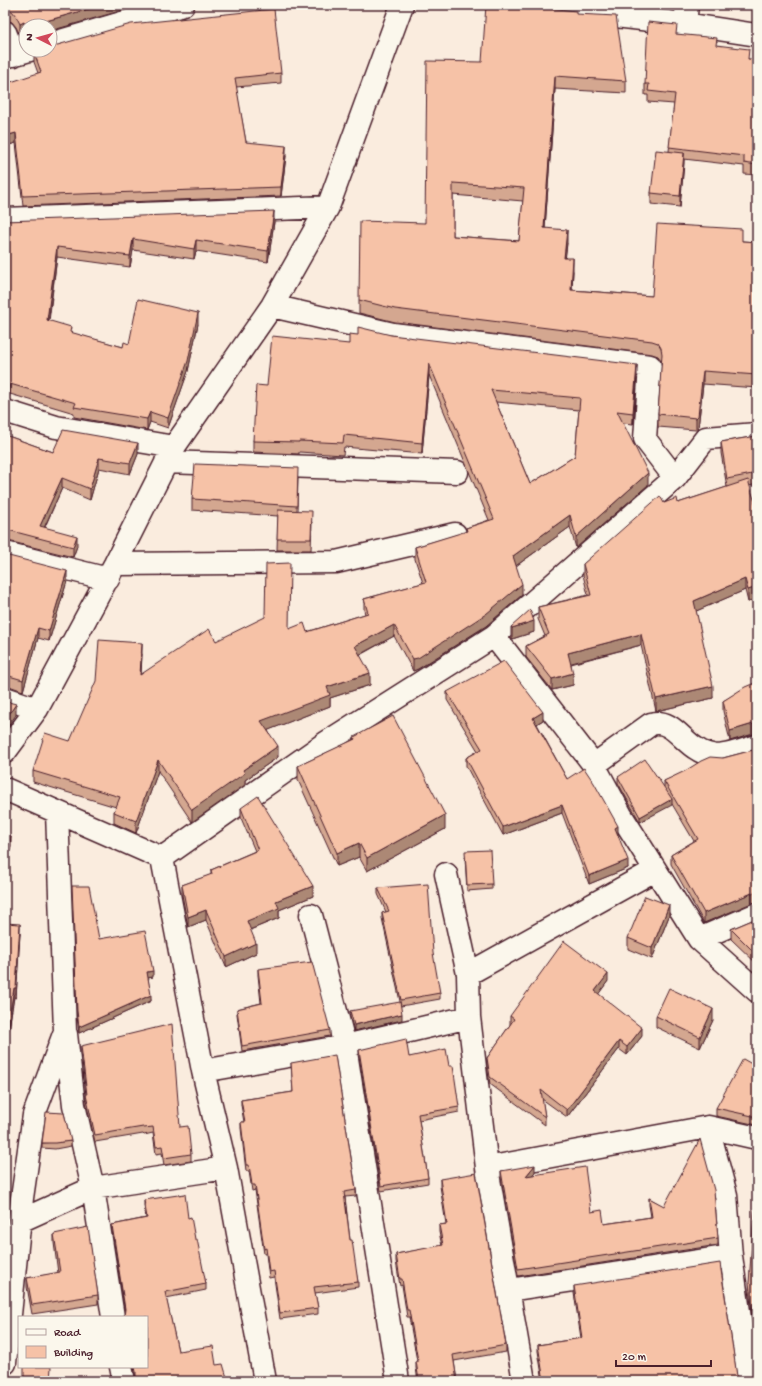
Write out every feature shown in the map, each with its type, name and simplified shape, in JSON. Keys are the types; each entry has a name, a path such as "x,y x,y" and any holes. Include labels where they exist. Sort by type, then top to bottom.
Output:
{"street":[{"path":"58,42 184,5"},
{"path":"5,752 37,708 111,571 170,455 272,306 328,207 402,5"},
{"path":"520,5 686,14 757,35"},
{"path":"5,32 16,54"},
{"path":"5,219 328,207"},
{"path":"272,306 393,334 650,366 645,439 675,478"},
{"path":"5,411 56,427 170,455 457,472"},
{"path":"162,858 327,742 494,636 675,478 706,438 757,434"},
{"path":"5,552 111,571 336,562 455,534"},
{"path":"494,636 594,765 621,815 699,939 757,991"},
{"path":"5,698 37,708"},
{"path":"594,765 651,724 658,722 670,726 696,749 713,756 757,746"},
{"path":"5,789 162,858"},
{"path":"57,812 65,1031 74,1105 93,1188 113,1316"},
{"path":"162,858 203,1071 226,1168 265,1381"},
{"path":"468,974 655,870"},
{"path":"446,874 468,974 469,1017 487,1168 524,1381"},
{"path":"699,939 757,914"},
{"path":"310,915 345,1046 398,1381"},
{"path":"203,1071 345,1046 469,1017"},
{"path":"5,1363 20,1220 14,1199 34,1115 65,1031"},
{"path":"487,1168 708,1127 757,1138"},
{"path":"708,1127 726,1195 731,1256 749,1381"},
{"path":"20,1220 93,1188 226,1168"},
{"path":"509,1290 731,1256"},
{"path":"121,1368 124,1381"}],"building":[{"path":"5,5 102,5 56,18 18,18 18,20 12,11 5,9"},
{"path":"486,5 521,5 576,11 576,14 616,16 626,81 555,76 544,228 567,230 564,258 573,258 571,290 652,296 657,224 742,229 742,241 757,242 757,375 703,371 698,416 696,418 658,414 662,354 658,343 652,341 395,309 359,300 360,221 425,223 427,61 482,62","holes":["453,183 524,188 519,241 453,236"]},
{"path":"274,9 281,73 235,78 246,142 286,146 281,187 23,196 16,133 5,136 5,84 41,72 36,58 58,58 58,45 131,24"},
{"path":"648,22 677,25 676,34 717,38 716,45 749,49 748,59 757,60 757,165 744,163 744,156 669,147 675,94 648,91 649,84 645,84"},
{"path":"656,150 684,153 680,196 651,193"},
{"path":"274,211 268,251 196,240 194,249 133,239 130,256 57,247 47,320 71,327 70,332 123,347 124,342 129,344 138,299 198,313 188,361 168,418 150,412 147,419 74,407 76,403 10,384 8,388 5,388 5,221"},
{"path":"358,327 391,335 637,365 633,413 617,411 648,473 576,537 570,515 513,556 522,584 486,614 418,658 413,659 394,625 355,646 370,673 327,687 330,695 261,721 278,746 243,770 245,773 192,810 158,760 136,821 114,812 120,797 33,771 45,733 70,741 96,681 99,640 142,643 140,675 209,629 216,641 265,617 266,564 290,563 289,629 304,623 307,632 368,613 364,599 426,582 415,547 467,531 466,528 494,519 429,363 422,443 344,435 343,443 253,441 256,385 267,386 272,336 349,344 349,334 358,335","holes":["491,390 580,398 575,456 530,484"]},
{"path":"63,430 138,443 130,463 99,458 90,489 62,478 40,526 77,536 73,547 5,530 5,435 53,452"},
{"path":"757,436 757,473 727,479 721,442"},
{"path":"195,464 298,468 297,506 192,499"},
{"path":"748,480 757,509 757,587 748,590 745,579 694,601 713,686 656,699 641,634 568,653 573,673 552,679 526,646 549,634 538,607 591,595 583,564 660,496 664,503 677,498 678,503"},
{"path":"278,510 312,511 311,539 277,539"},
{"path":"5,555 67,571 49,631 38,628 23,680 5,675"},
{"path":"530,610 534,621 512,628 511,627"},
{"path":"504,661 543,712 533,718 567,779 584,768 594,783 618,826 615,828 628,860 589,876 562,805 503,827 466,758 482,749 447,692"},
{"path":"757,682 757,725 753,724 730,731 723,701 745,687"},
{"path":"5,701 16,704 5,720"},
{"path":"393,716 445,815 367,858 359,843 337,853 298,766 355,739 354,737"},
{"path":"757,749 757,892 704,913 671,855 698,839 664,781 710,757 723,758"},
{"path":"645,759 672,799 640,817 618,777"},
{"path":"258,796 313,886 276,901 279,908 247,921 256,943 226,957 206,910 188,917 182,885 212,874 211,870 258,850 241,808"},
{"path":"5,835 11,836 5,858"},
{"path":"490,850 492,884 467,885 465,851"},
{"path":"428,884 433,953 440,993 401,1000 382,913 389,911 378,888"},
{"path":"72,886 89,886 99,939 145,931 153,971 147,972 151,995 79,1027 77,1011"},
{"path":"645,896 669,905 652,948 628,938"},
{"path":"757,918 757,955 731,929"},
{"path":"5,923 20,924 16,988 14,988 5,1042"},
{"path":"564,941 608,974 595,991 642,1028 627,1047 619,1041 567,1110 541,1090 545,1117 490,1077 487,1058 514,1019 510,1016"},
{"path":"312,962 330,1030 242,1046 237,1009 262,1003 258,969"},
{"path":"669,988 713,1009 700,1037 656,1016"},
{"path":"400,1002 402,1014 354,1025 350,1011"},
{"path":"172,1024 180,1127 188,1126 191,1154 164,1158 162,1146 156,1147 153,1127 143,1127 95,1135 86,1095 81,1046"},
{"path":"406,1039 409,1057 446,1049 449,1066 453,1066 459,1107 418,1114 428,1178 381,1186 359,1050"},
{"path":"335,1055 356,1190 344,1192 350,1240 352,1240 358,1282 314,1287 318,1308 280,1313 274,1271 269,1272 266,1248 264,1249 255,1185 252,1185 249,1165 246,1165 241,1122 245,1122 241,1100 293,1092 291,1063"},
{"path":"743,1059 757,1067 757,1117 716,1108"},
{"path":"46,1112 64,1113 71,1141 42,1143"},
{"path":"700,1139 714,1190 718,1238 518,1269 501,1171 535,1165 526,1176 585,1167 591,1212 602,1210 604,1224 652,1217 649,1198 664,1206"},
{"path":"476,1173 506,1345 453,1355 457,1381 419,1381 416,1361 418,1361 409,1310 407,1310 396,1254 443,1245 439,1225 447,1224 440,1179"},
{"path":"757,1173 757,1342 749,1283"},
{"path":"185,1194 188,1218 191,1217 206,1284 165,1292 178,1351 213,1346 216,1365 223,1364 228,1381 134,1381 136,1379 135,1368 148,1368 148,1316 124,1316 125,1309 112,1225 147,1218 144,1200"},
{"path":"88,1227 98,1295 32,1305 27,1278 60,1272 54,1234"},
{"path":"720,1263 739,1381 544,1381 538,1345 582,1338 574,1286"},
{"path":"24,1368 51,1368 50,1381 24,1381"}]}
